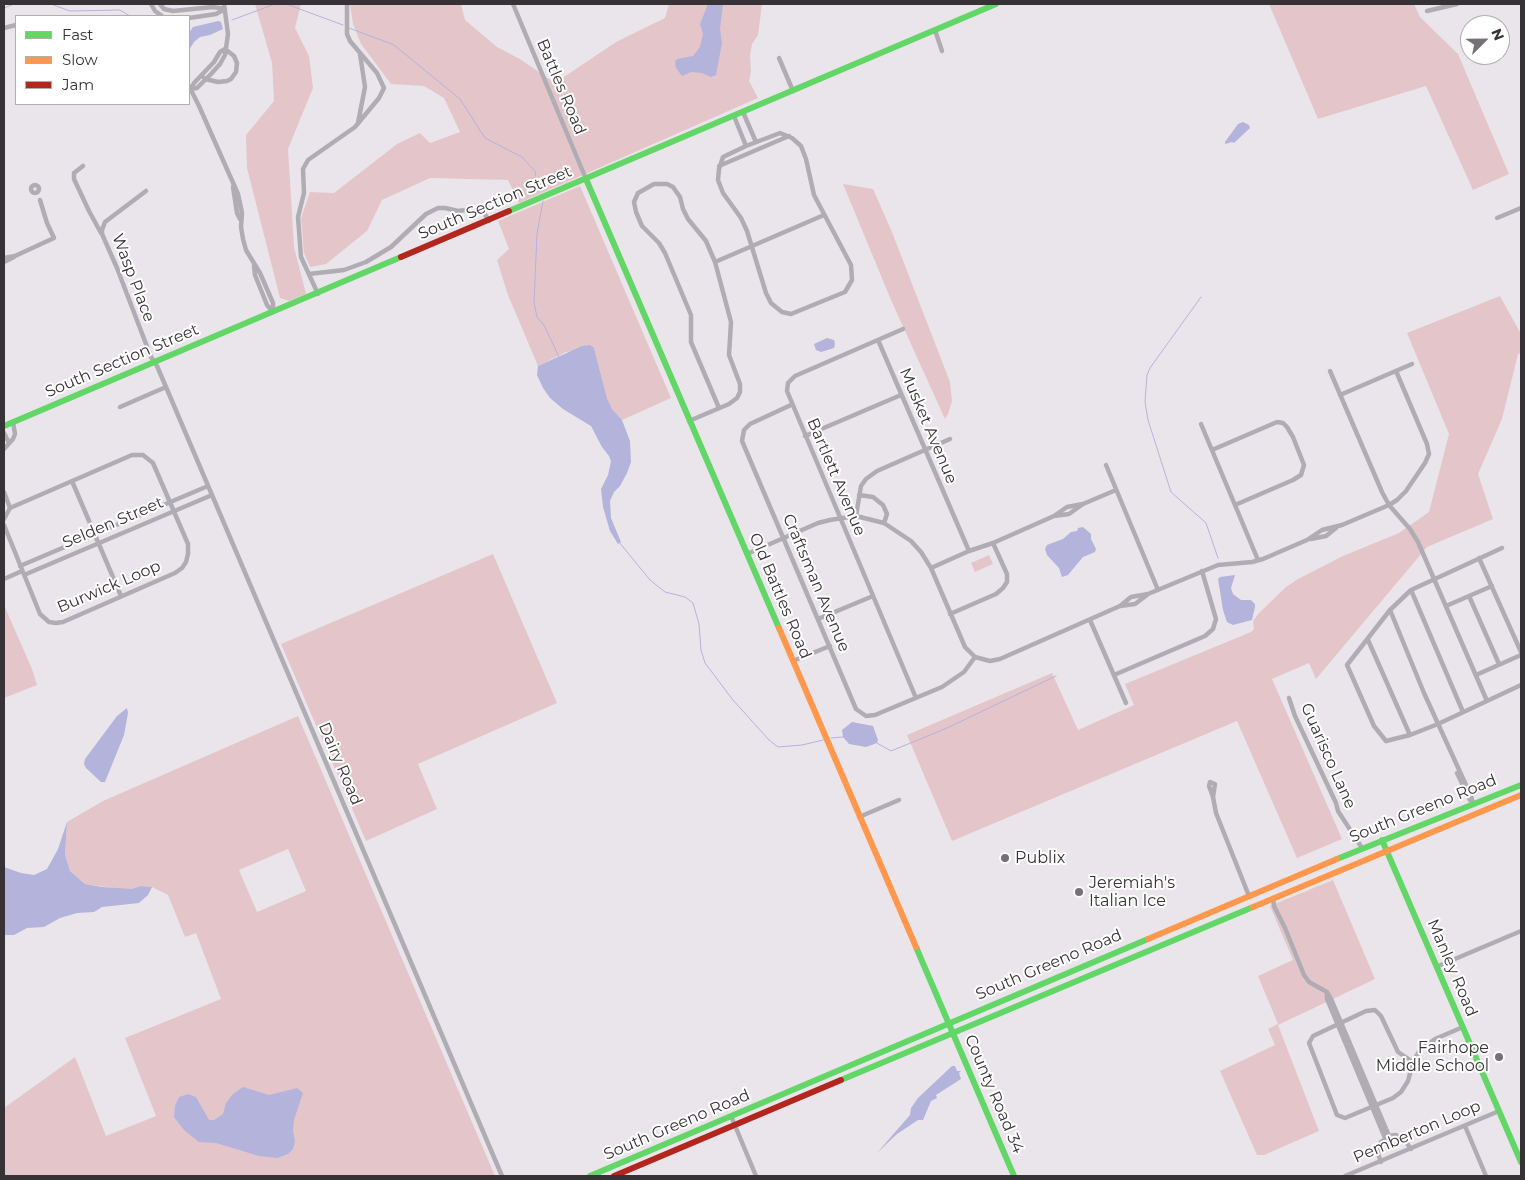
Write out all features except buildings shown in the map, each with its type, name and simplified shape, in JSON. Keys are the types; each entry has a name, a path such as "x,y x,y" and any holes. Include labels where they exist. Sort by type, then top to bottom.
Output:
{"street":[{"path":"151,4 155,11 161,15"},
{"path":"160,4 168,10 223,6"},
{"path":"318,294 301,257 298,217 304,193 303,169 308,160 357,124 379,98 384,88 377,73 347,34 347,4"},
{"name":"Battles Road","path":"513,4 586,179"},
{"name":"South Section Street","path":"4,426 996,4"},
{"path":"1427,11 1457,4"},
{"path":"190,9 191,18 216,14 223,6"},
{"path":"223,6 228,34 225,49 220,52 204,78 190,88 233,186 237,213 241,220 243,239 273,303 273,312"},
{"path":"935,30 942,51"},
{"path":"204,78 223,82 234,76 237,68 236,60 225,49"},
{"path":"357,124 365,87 360,52"},
{"path":"779,58 794,90"},
{"path":"743,112 756,150"},
{"path":"734,116 746,146"},
{"path":"780,133 789,136 797,142 804,152 813,191 824,215 849,259 852,272 851,284 846,292 791,314 786,314 771,303 741,218 720,187 718,174 719,166 726,155 780,133"},
{"path":"719,166 789,136"},
{"path":"82,166 74,173 74,179 102,234"},
{"name":"Old Battles Road","path":"586,179 859,817 949,1022"},
{"path":"689,420 719,408 737,398 740,387 729,355 731,322 715,262 706,241 688,219 680,197 672,187 667,184 654,184 638,193 634,202 636,212 642,226 659,243 665,253 691,315 691,342 719,408"},
{"name":"Wasp Place","path":"146,191 105,222 102,234 154,363"},
{"path":"4,260 54,238 50,222 47,219 43,204 37,193"},
{"path":"309,274 344,270 366,262 391,247 426,214 438,208 458,211 481,208 489,221"},
{"path":"1497,218 1521,208"},
{"path":"715,262 824,215"},
{"name":"Bartlett Avenue","path":"903,330 796,376 791,379 787,387 787,396 916,698"},
{"name":"Musket Avenue","path":"878,340 968,552"},
{"name":"Dairy Road","path":"154,363 166,387 502,1176"},
{"path":"1340,394 1412,364"},
{"path":"747,554 818,523 840,518 856,516 884,524 905,537 921,552 931,568 965,648 976,657 990,661 1000,659 1120,606 1135,604 1148,594 1202,571 1218,565 1258,560 1307,540 1323,537 1342,525 1389,505 1406,491 1429,454 1427,444 1396,370"},
{"path":"1330,371 1382,492 1389,505 1415,535 1487,701"},
{"path":"120,407 166,387"},
{"path":"805,436 901,395"},
{"name":"Craftsman Avenue","path":"791,405 750,424 742,435 744,446 855,707 861,713 868,716 876,716 942,687 964,672 976,657"},
{"path":"4,449 15,434 13,422"},
{"path":"1212,450 1277,422 1283,423 1293,437 1304,465 1301,475 1235,505"},
{"path":"1201,424 1258,560"},
{"path":"4,433 9,443"},
{"path":"856,516 861,486 866,479 877,470 950,439"},
{"name":"Burwick Loop","path":"4,525 40,614 50,622 63,622 175,573 186,562 188,544 153,463 143,455 132,455 10,508"},
{"path":"1106,465 1158,590"},
{"path":"72,481 121,596"},
{"name":"Selden Street","path":"4,579 95,534 208,486"},
{"path":"931,568 1054,516 1069,514 1083,504 1116,490"},
{"path":"4,492 10,508 4,519"},
{"name":"Selden Street","path":"22,571 99,543 212,495"},
{"path":"859,495 873,497 883,505 887,514 884,524"},
{"path":"950,614 996,594 1004,588 1007,582 1007,574 993,543"},
{"path":"1386,741 1374,726 1347,665 1390,610 1411,590 1502,548"},
{"path":"1476,675 1521,654 1480,558"},
{"path":"1114,675 1205,636 1213,629 1216,619 1202,571"},
{"path":"1446,606 1492,586"},
{"path":"1411,590 1463,712"},
{"path":"818,619 873,596"},
{"path":"1469,596 1499,664"},
{"path":"1390,610 1448,752 1467,796 1473,804"},
{"path":"1090,620 1126,703"},
{"path":"1368,640 1410,735"},
{"path":"793,661 830,646"},
{"path":"1386,741 1410,735 1438,724 1521,685"},
{"name":"Guarisco Lane","path":"1289,698 1295,716 1338,811 1362,848"},
{"path":"1383,748 1386,741"},
{"name":"South Greeno Road","path":"590,1176 1362,848 1521,785"},
{"name":"South Greeno Road","path":"614,1176 1521,795"},
{"path":"1213,798 1216,813 1249,896"},
{"path":"859,817 899,800"},
{"name":"Manley Road","path":"1382,840 1521,1162"},
{"path":"1273,898 1306,979 1326,992 1327,999 1387,1137"},
{"path":"1436,966 1521,931"},
{"path":"1150,938 1154,948"},
{"path":"1414,1062 1404,1058 1393,1046 1380,1016 1375,1010 1366,1011 1339,1023 1313,1036 1308,1043 1335,1111 1341,1118 1345,1118 1401,1092 1408,1081 1417,1053 1427,1044 1463,1027"},
{"name":"County Road 34","path":"949,1022 1014,1176"},
{"name":"Pemberton Loop","path":"1345,1176 1499,1111"},
{"path":"731,1116 756,1176"},
{"path":"1464,1126 1486,1176"},
{"path":"1381,1162 1378,1150 1381,1142 1387,1137 1396,1135 1404,1138 1411,1149"}],"shaded area":[{"path":"255,4 301,4 295,28 309,56 313,88 288,149 294,247 306,294 289,301 280,298 247,168 246,135 274,101 272,63"},
{"path":"350,4 461,4 465,20 497,47 520,59 555,83 616,42 665,18 669,4 762,4 758,35 752,44 750,56 751,72 749,81 758,98 519,203 508,180 430,178 382,200 367,231 326,264 310,267 304,253 301,218 310,192 334,193 397,144 420,133 430,143 460,132 444,98 424,86 391,84 361,44 353,24"},
{"path":"1269,4 1414,4 1420,17 1458,54 1460,65 1463,65 1509,174 1473,190 1426,86 1318,119"},
{"path":"843,184 873,189 892,232 950,382 952,401 945,419 891,300"},
{"path":"580,186 671,398 622,420 612,409 607,398 594,348 566,352 538,366 508,295 497,260 509,249 498,221"},
{"path":"1500,296 1521,334 1521,353 1518,354 1502,419 1478,474 1493,519 1427,547 1316,679 1309,663 1272,679 1342,839 1297,858 1237,721 952,841 907,735 1052,673 1078,730 1134,705 1125,684 1251,632 1254,629 1253,621 1259,613 1286,587 1343,556 1399,533 1429,512 1449,434 1407,333"},
{"path":"493,554 557,703 418,764 437,809 366,841 281,644"},
{"path":"989,555 993,564 975,572 971,563"},
{"path":"4,605 37,685 4,698"},
{"path":"298,716 495,1176 4,1176 4,1108 75,1057 106,1136 156,1116 125,1038 221,999 196,933 185,937 168,895 152,887 141,886 131,889 119,889 85,884 70,871 65,855 67,822 103,801","holes":["288,849 306,891 257,912 239,870"]},
{"path":"1333,880 1375,979 1278,1025 1319,1131 1264,1155 1257,1155 1220,1071 1275,1045 1268,1029 1278,1024 1258,976 1293,960 1270,906"}],"water":[{"path":"708,4 723,4 720,29 722,43 716,75 711,77 702,73 691,72 682,76 676,68 675,62 677,59 693,56 700,47 703,34 700,24"},
{"path":"218,21 221,22 223,29 200,37 190,48 190,32 193,27"},
{"path":"1243,122 1249,125 1250,128 1234,143 1225,144 1238,124"},
{"path":"827,338 834,340 834,348 821,352 816,350 814,344"},
{"path":"590,345 594,348 607,398 612,409 622,420 630,441 631,462 620,486 614,492 610,501 611,518 621,542 618,544 610,531 603,507 601,489 608,475 611,461 609,456 591,426 563,409 550,398 537,375 538,366 582,346"},
{"path":"1083,527 1091,534 1091,539 1096,549 1095,552 1083,557 1068,575 1062,577 1059,568 1047,555 1045,549 1047,545 1063,539 1071,532"},
{"path":"1235,575 1231,588 1233,594 1241,600 1251,600 1255,607 1252,620 1233,625 1227,622 1223,610 1218,579"},
{"path":"127,708 128,713 124,735 105,782 101,782 86,768 84,764 85,759 117,716"},
{"path":"852,722 873,726 878,740 877,743 866,747 849,744 843,737 842,730"},
{"path":"67,822 65,855 70,871 85,884 131,889 141,886 152,887 148,895 139,903 102,907 94,912 77,913 60,918 44,927 27,928 14,935 4,935 4,867 34,875 47,869 58,849"},
{"path":"952,1066 955,1066 957,1071 961,1071 959,1073 961,1079 936,1095 937,1098 931,1101 923,1120 918,1120 897,1134 877,1153 910,1115 911,1108 918,1098"},
{"path":"243,1087 269,1095 297,1088 303,1093 294,1120 293,1131 295,1141 293,1149 288,1154 277,1158 259,1156 216,1143 199,1142 184,1130 174,1117 175,1106 179,1097 188,1094 196,1097 209,1120 214,1120 223,1114 226,1103 233,1094"}],"waterway":[{"path":"4,8 14,4"},
{"path":"51,4 70,11 120,10 128,15"},
{"path":"232,20 275,4"},
{"path":"286,4 343,25"},
{"path":"349,28 394,45 460,99 485,138 522,157 535,171 538,191"},
{"path":"543,201 537,234 534,302 537,317 544,325 559,357"},
{"path":"1201,297 1150,368 1147,375 1145,402 1148,420 1171,492 1206,523 1218,558"},
{"path":"619,542 650,580 665,592 685,597 693,603 699,624 701,650 705,663 733,700 769,740 778,747 802,745 823,740"},
{"path":"877,743 891,751 947,728 1056,676"},
{"path":"831,738 843,737"}],"traffic: fast":[{"path":"509,211 996,4"},
{"path":"586,179 779,628"},
{"path":"4,426 401,257"},
{"path":"1337,859 1521,785"},
{"path":"1382,840 1521,1162"},
{"path":"841,1080 1253,907"},
{"path":"590,1176 1148,939"},
{"path":"916,947 1014,1176"}],"traffic: slow":[{"path":"779,628 916,947"},
{"path":"1253,907 1521,795"},
{"path":"1148,939 1337,859"}],"traffic: jam":[{"path":"401,257 509,211"},
{"path":"614,1176 841,1080"}],"place":[{"name":"Publix","path":"1005,858"},
{"name":"Jeremiah's Italian Ice","path":"1079,892"},
{"name":"Fairhope Middle School","path":"1499,1057"}]}
